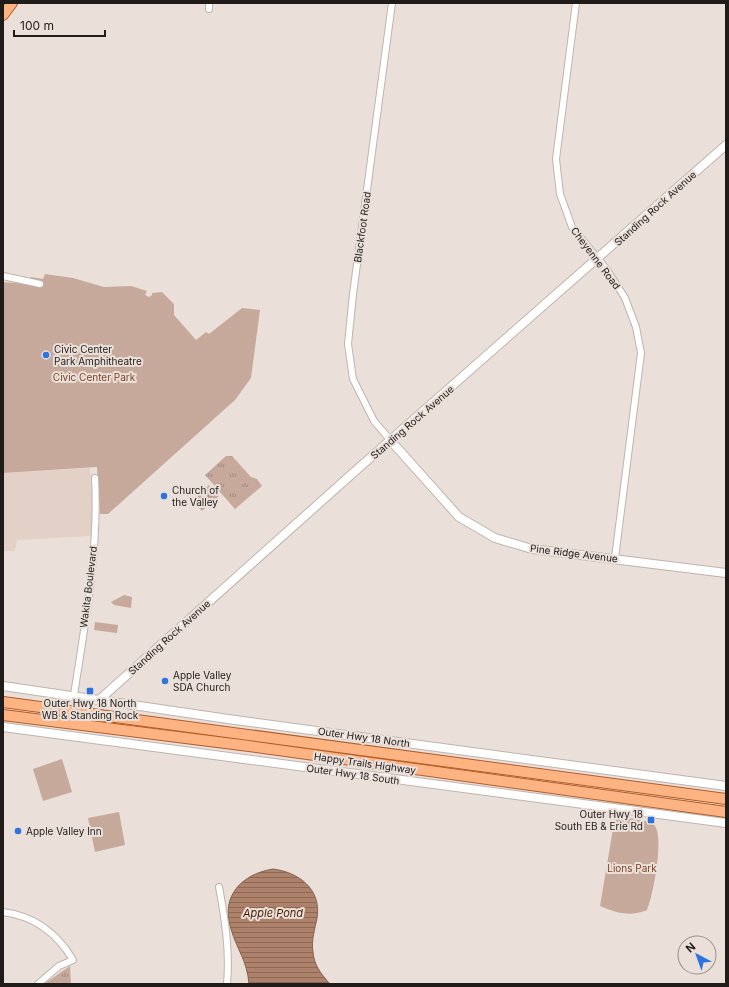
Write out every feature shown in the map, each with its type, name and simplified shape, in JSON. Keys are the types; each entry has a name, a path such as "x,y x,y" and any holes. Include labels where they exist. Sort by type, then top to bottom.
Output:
{"main road":[{"path":"3,15 12,3"},
{"name":"Happy Trails Highway","path":"3,702 726,799"},
{"name":"Happy Trails Highway","path":"3,715 249,746 726,812"}],"street":[{"name":"Blackfoot Road","path":"390,441 374,421 353,379 348,344 353,294 392,3"},
{"name":"Cheyenne Road","path":"576,3 556,159 560,194 572,227 616,282 625,298 636,327 641,353 614,558"},
{"name":"Standing Rock Avenue","path":"99,700 726,145"},
{"path":"3,276 23,279 40,284"},
{"name":"Pine Ridge Avenue","path":"390,441 460,517 495,538 532,549 726,573"},
{"name":"Wakita Boulevard","path":"74,695 91,576 97,509 95,478"},
{"name":"Outer Hwy 18 North","path":"3,686 74,695 235,720 726,786"},
{"name":"Outer Hwy 18 South","path":"3,727 726,823"},
{"path":"219,887 228,941 229,960 227,984"},
{"path":"3,912 21,914 49,930 69,953 73,960 59,966 38,984"}],"shaded area":[{"path":"90,468 93,507 92,536 17,540 15,551 3,551 3,473"}],"green space":[{"name":"Civic Center Park","path":"45,274 73,278 104,287 131,286 147,291 145,295 149,297 152,293 162,292 174,304 174,315 196,340 206,332 209,334 242,308 260,310 251,378 235,400 108,514 100,514 97,467 3,473 3,282 29,284 31,277 43,279"},
{"path":"226,456 232,456 251,477 257,479 262,486 235,509 205,475"},
{"path":"209,485 219,496 202,511 193,501"},
{"path":"124,595 132,597 131,608 114,605 111,602"},
{"path":"95,622 118,625 117,633 94,630"},
{"path":"62,759 72,792 43,801 33,769"},
{"path":"119,812 125,845 95,852 88,818"},
{"name":"Lions Park","path":"615,817 647,821 654,825 657,831 658,853 655,880 647,910 641,912 629,914 612,911 600,906"},
{"path":"70,966 71,984 44,984"}],"water":[{"name":"Apple Pond","path":"273,869 299,878 312,891 316,899 318,908 312,943 314,957 318,969 330,984 249,984 246,968 231,929 228,917 229,906 231,897 236,888 243,881 262,872"}],"place":[{"name":"Civic Center Park Amphitheatre","path":"46,355"},
{"name":"Church of the Valley","path":"164,496"},
{"name":"Apple Valley SDA Church","path":"165,681"},
{"name":"Outer Hwy 18 North WB & Standing Rock","path":"90,691"},
{"name":"Outer Hwy 18 South EB & Erie Rd","path":"651,820"},
{"name":"Apple Valley Inn","path":"18,831"}]}
